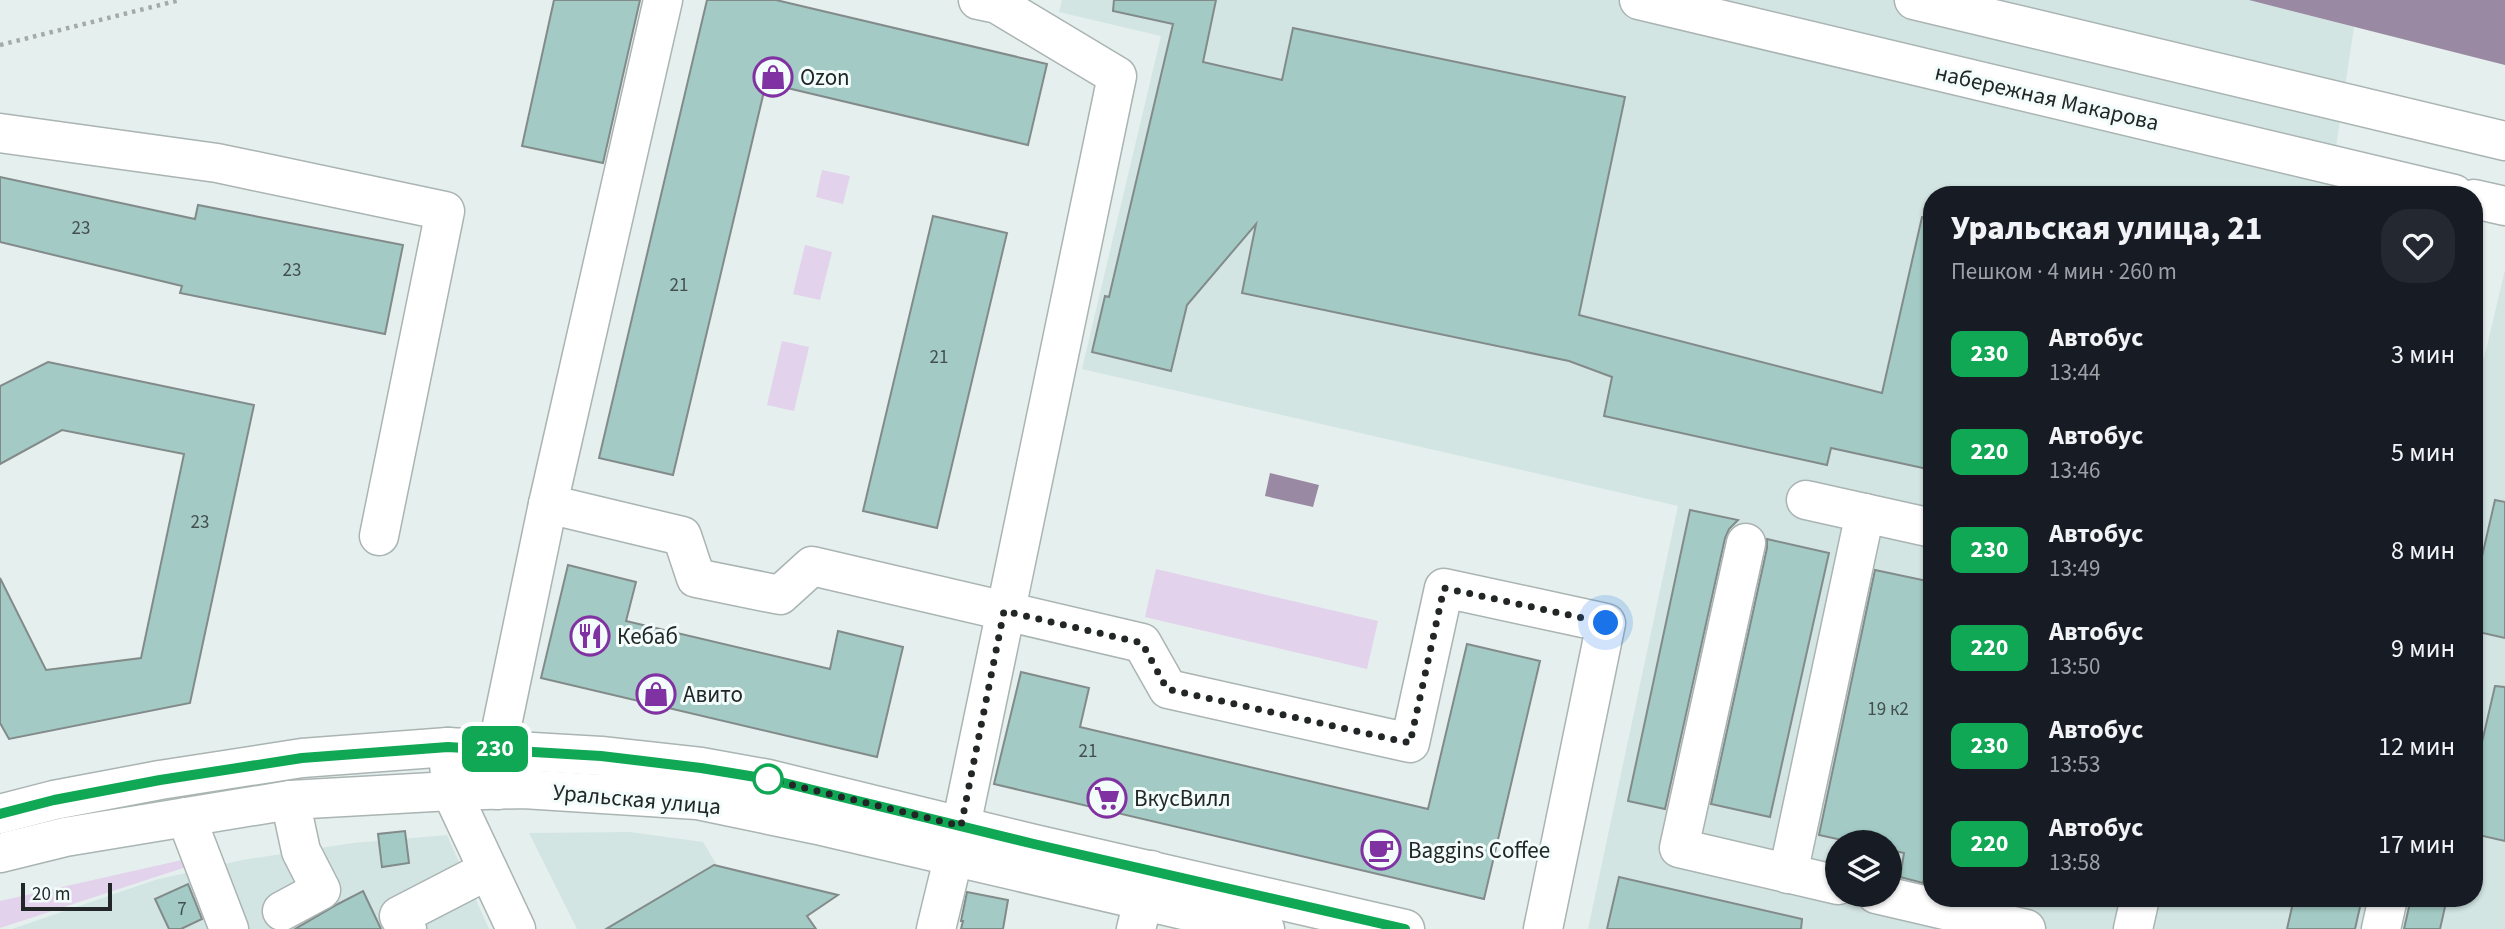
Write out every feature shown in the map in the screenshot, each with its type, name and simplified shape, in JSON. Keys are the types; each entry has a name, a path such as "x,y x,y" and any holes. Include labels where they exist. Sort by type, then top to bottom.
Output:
{"main road":[{"path":"498,790 497,749 548,504 663,0"},
{"path":"936,929 957,842 1117,76 997,4 978,0"},
{"name":"набережная Макарова","path":"1639,0 2420,186"},
{"path":"1914,0 2505,141"},
{"path":"0,133 217,163 445,211 379,536"},
{"path":"2483,201 2505,206"},
{"path":"1806,500 1923,526"},
{"path":"548,504 682,536 696,578 780,595 812,566 1142,643 1167,689 1410,743 1444,588 1606,623 1542,929"},
{"path":"1788,874 1865,513"},
{"path":"1746,543 1679,848 1825,882"},
{"path":"448,747 451,791 516,929"},
{"name":"Уральская улица","path":"0,814 54,800 160,780 302,758 448,747 601,756 768,779 1143,900 1265,929"},
{"name":"Уральская улица","path":"0,853 65,837 290,800 523,789 696,800 822,826 957,842"},
{"path":"282,911 321,890 301,851 290,800"},
{"path":"186,817 229,929"},
{"path":"407,929 399,916 488,870"},
{"name":"Уральская улица","path":"1143,900 1405,929"},
{"path":"1902,900 1923,905"},
{"path":"1930,907 2017,928"},
{"path":"2133,929 2138,907"},
{"path":"2381,929 2386,907"}],"path":[{"path":"0,45 180,0"}],"shaded area":[{"path":"1062,0 2249,0 2354,27 2330,186 1923,186 1923,907 2483,907 2483,358 2505,270 2505,929 1588,929 1678,506 1082,369 1161,36 1059,12"},
{"path":"2249,0 2505,0 2505,65"},
{"path":"822,170 850,176 843,204 816,197"},
{"path":"805,245 832,252 820,300 793,294"},
{"path":"782,341 809,347 794,411 767,405"},
{"path":"1270,473 1319,485 1313,507 1265,496"},
{"path":"1156,569 1378,621 1367,669 1145,617"},
{"path":"630,832 703,842 755,929 577,929 529,833"},
{"path":"447,835 489,929 12,929 155,880 242,860 353,843"},
{"path":"182,860 186,867 0,928 0,901"}],"building":[{"path":"554,0 640,0 603,163 522,146"},
{"path":"707,0 776,0 1047,64 1028,145 766,83 673,475 599,458"},
{"path":"1114,0 1216,0 1203,62 1282,80 1293,28 1625,97 1579,315 1882,393 1923,217 1923,468 1831,448 1827,465 1604,416 1612,377 1569,361 1242,293 1256,224 1187,305 1171,371 1092,352 1105,296 1109,297 1173,24 1113,11"},
{"path":"0,177 195,219 198,205 403,245 385,334 180,293 182,286 0,242"},
{"path":"933,216 1007,233 937,528 863,511"},
{"path":"48,362 254,405 190,703 9,739 0,723 0,578 46,670 141,658 184,454 62,430 0,464 0,386"},
{"path":"2495,500 2505,502 2505,638 2483,633 2483,552"},
{"path":"1690,510 1738,520 1725,538 1665,809 1628,801"},
{"path":"1767,539 1829,553 1770,817 1711,804"},
{"path":"568,565 636,582 626,621 830,669 838,631 903,647 877,757 541,678"},
{"path":"1875,570 1923,580 1923,883 1902,878 1902,830 1825,830 1825,836 1819,835"},
{"path":"1467,644 1540,661 1484,899 994,784 1021,672 1089,688 1080,727 1428,809"},
{"path":"2495,686 2505,687 2505,841 2483,836 2483,738"},
{"path":"405,831 409,863 382,867 378,834"},
{"path":"714,865 838,895 807,916 816,929 606,929"},
{"path":"1619,877 1802,919 1801,929 1607,929"},
{"path":"188,884 202,919 181,929 169,929 155,899"},
{"path":"363,891 381,929 295,929 338,904"},
{"path":"967,892 1008,900 1003,929 961,929"},
{"path":"2292,907 2360,907 2355,929 2287,929"},
{"path":"2409,907 2445,907 2440,929 2404,929"}],"bus line":[{"name":"230","path":"0,814 54,800 160,780 302,758 448,747 601,756 768,779 1034,844 1405,929"}],"place":[{"name":"Ozon","path":"773,77"},
{"name":"Кебаб","path":"590,636"},
{"name":"Авито","path":"656,694"},
{"name":"ВкусВилл","path":"1107,798"},
{"name":"Baggins Coffee","path":"1381,850"}],"route":[{"path":"768,779 961,826 1004,611 1142,643 1167,689 1410,743 1444,588 1606,623"}]}
